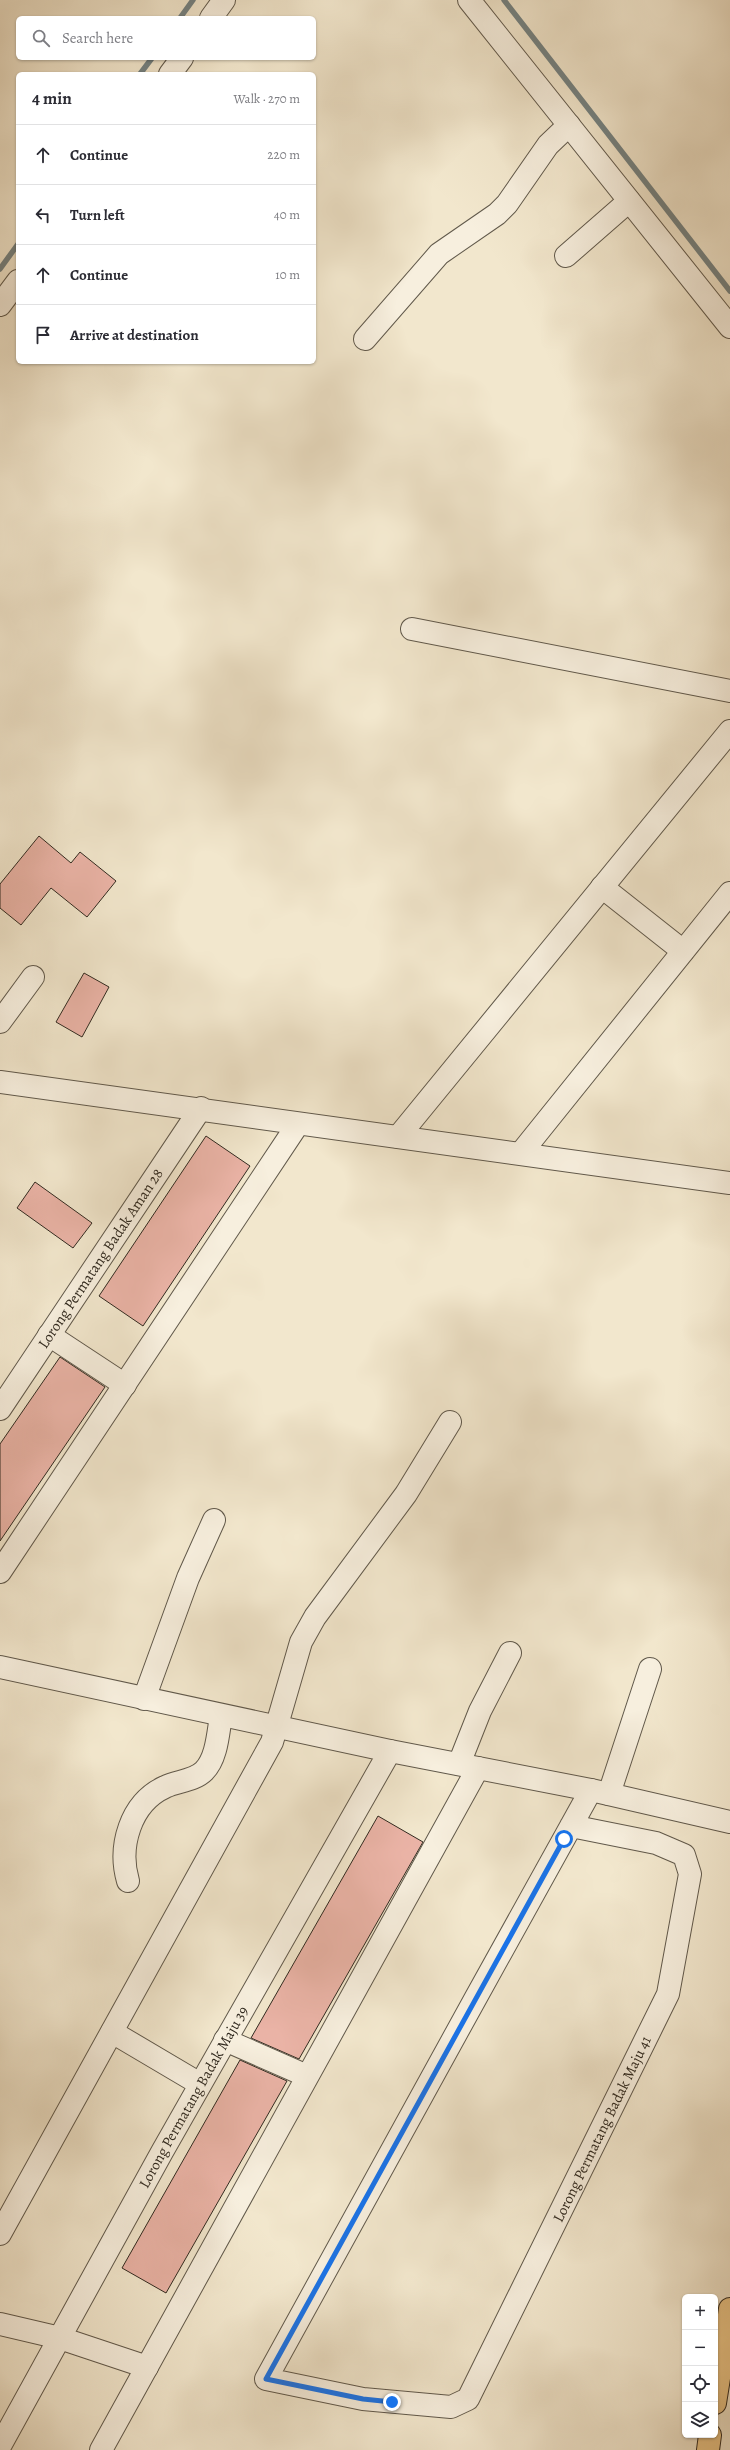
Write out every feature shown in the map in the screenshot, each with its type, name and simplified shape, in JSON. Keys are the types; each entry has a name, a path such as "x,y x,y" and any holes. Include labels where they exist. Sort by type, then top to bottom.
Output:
{"highway":[{"path":"715,2402 730,2309"},
{"path":"708,2450 710,2438"}],"street":[{"path":"212,16 224,0"},
{"path":"469,0 730,327"},
{"path":"172,72 180,60"},
{"path":"365,339 439,254 497,214 507,204 548,145 569,126"},
{"path":"566,256 629,201"},
{"path":"0,306 16,284"},
{"path":"412,629 730,691"},
{"path":"398,1137 730,731"},
{"path":"602,887 683,951"},
{"path":"521,1153 730,893"},
{"path":"0,1022 33,977"},
{"path":"0,1082 201,1108 298,1124 730,1182"},
{"name":"Lorong Permatang Badak Aman 28","path":"0,1409 201,1108"},
{"path":"0,1572 298,1124"},
{"path":"49,1335 125,1385"},
{"path":"0,2234 272,1742 301,1642 315,1617 406,1494 450,1422"},
{"path":"144,1699 188,1578 214,1520"},
{"path":"100,2450 307,2076 466,1758 480,1711 510,1653"},
{"path":"0,1667 221,1716 390,1751 466,1758 600,1792 730,1822"},
{"path":"571,1826 600,1792 650,1669"},
{"path":"128,1881 124,1853 127,1836 137,1813 146,1798 156,1792 193,1778 203,1771 212,1757 221,1716"},
{"name":"Lorong Permatang Badak Maju 39","path":"0,2446 200,2084 390,1751"},
{"name":"Lorong Permatang Badak Maju 41","path":"571,1826 656,1843 684,1855 690,1874 668,1994 468,2400 451,2407 363,2399 266,2379 571,1826"},
{"path":"112,2032 200,2084"},
{"path":"225,2040 307,2076"},
{"path":"0,2324 60,2338 147,2367"}],"building":[{"path":"39,836 71,863 80,852 116,881 87,917 51,888 21,925 0,908 0,884"},
{"path":"84,973 109,987 82,1037 56,1022"},
{"path":"206,1136 250,1166 143,1326 99,1296"},
{"path":"35,1182 92,1223 73,1248 17,1208"},
{"path":"60,1357 105,1387 0,1541 0,1444"},
{"path":"378,1816 423,1842 299,2059 251,2038"},
{"path":"240,2060 287,2081 166,2293 122,2268"}],"waterway":[{"path":"181,16 193,0"},
{"path":"504,0 730,291"},
{"path":"142,72 150,60"},
{"path":"0,269 16,247"}],"route":[{"path":"392,2402 363,2399 266,2379 564,1839"}]}
